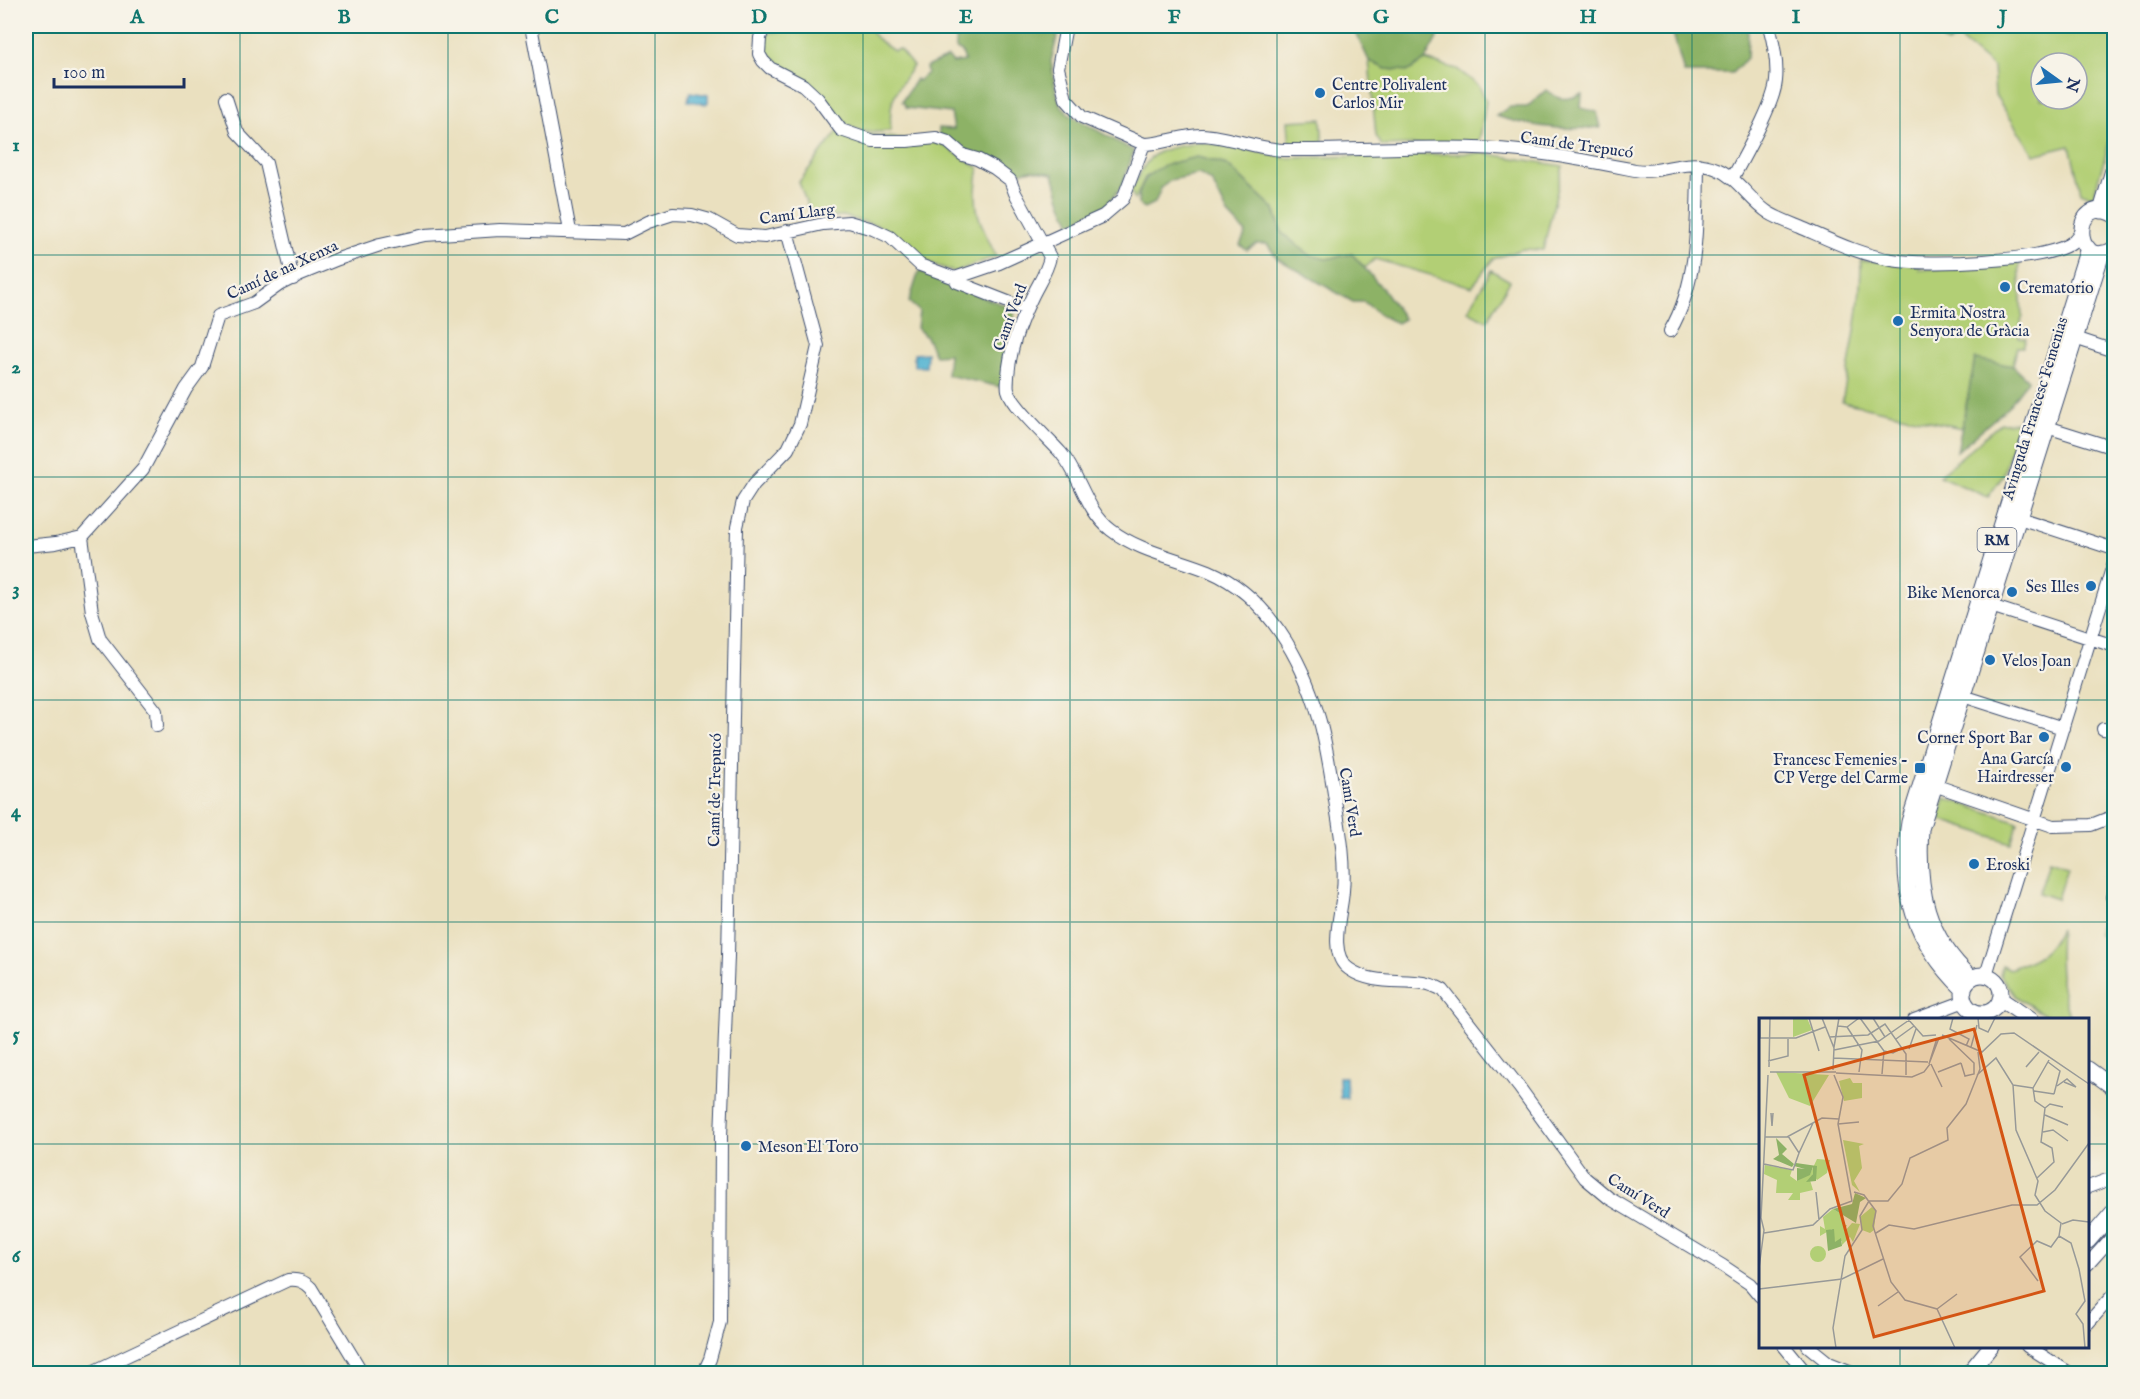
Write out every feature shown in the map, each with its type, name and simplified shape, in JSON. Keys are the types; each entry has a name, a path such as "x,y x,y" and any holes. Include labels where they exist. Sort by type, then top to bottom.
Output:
{"main road":[{"path":"2101,250 2081,238 2081,232 2084,220 2095,212 2108,213 2115,167"},
{"name":"Avinguda Francesc Femenias","path":"1972,986 1934,927 1923,894 1920,871 1922,829 2101,250"},
{"name":"Avinguda Francesc Femenias","path":"1972,986 1932,954 1917,926 1909,900 1906,868 1910,816 2101,250"},
{"name":"RM","path":"1993,978 2001,991 1998,1003 1982,1012 1975,1011 1972,986 1993,978"},
{"name":"RM","path":"1998,1003 2012,1018"},
{"name":"RM","path":"1998,1003 2027,1018"},
{"path":"2089,1058 2115,1075"},
{"path":"2089,1070 2115,1088"},
{"path":"2089,1240 2114,1212"},
{"path":"1968,1374 1990,1348"}],"street":[{"path":"531,26 570,231"},
{"path":"764,26 760,38 759,54 763,61 770,68 803,85 818,99 841,130 873,141 936,138 948,142 963,155 994,168 1010,180 1043,244"},
{"path":"955,278 999,263 1103,216 1123,199 1144,144 1082,117 1066,99 1058,68 1066,26"},
{"path":"1732,179 1758,128 1776,83 1776,50 1769,26"},
{"path":"226,98 237,132 266,163 292,279"},
{"name":"Camí de Trepucó","path":"1144,144 1201,135 1281,150 1477,148 1593,161 1637,170 1698,164 1717,170 1732,179 1768,213 1833,242 1894,261 1952,262 1995,260 2030,255 2063,247 2071,243 2081,232"},
{"path":"1670,331 1678,318 1689,283 1695,243 1698,164"},
{"name":"Camí Llarg","path":"570,231 624,234 648,222 673,214 692,215 710,220 737,235 765,237 824,224 849,222 890,237 920,265 1026,309"},
{"name":"Camí de na Xenxa","path":"82,537 143,469 186,389 202,367 218,316 254,303 279,285 292,279 380,244 425,235 500,230 570,231"},
{"name":"Camí de Trepucó","path":"702,1374 710,1359 720,1322 721,1137 728,945 737,527 742,501 754,484 788,449 800,424 818,346 787,231"},
{"name":"Camí Verd","path":"1043,244 1050,257 1048,268 1026,309 1009,367 1008,390 1018,405 1064,456 1091,508 1109,529 1132,543 1211,572 1236,586 1262,608 1287,643 1309,688 1320,719 1327,755 1343,858 1343,890 1337,937 1339,957 1348,968 1379,981 1425,983 1443,990 1519,1087 1585,1178 1609,1198 1723,1266 1750,1284 1759,1294"},
{"path":"2075,338 2115,351"},
{"path":"2048,427 2115,448"},
{"path":"2019,518 2115,549"},
{"path":"26,546 82,537 92,612 100,639 156,711 157,726"},
{"path":"1917,1018 1972,986 2034,820 2115,562"},
{"path":"1991,606 2115,646"},
{"path":"1963,696 2063,729"},
{"path":"1935,786 2053,826 2091,825 2115,816"},
{"path":"2089,1187 2107,1180 2115,1181"},
{"path":"2089,1263 2114,1236"},
{"path":"90,1372 288,1280 296,1279 305,1282 311,1288 363,1374"},
{"path":"2089,1322 2115,1294"},
{"path":"1786,1348 1807,1374"},
{"path":"1809,1348 1829,1363 1857,1374"},
{"path":"2029,1348 2071,1374"}],"green space":[{"path":"803,26 868,26 883,43 894,51 899,49 913,66 894,96 890,120 891,131 864,131 849,126 814,87 776,61 766,50 767,33"},
{"path":"956,26 1060,26 1051,61 1060,104 1070,115 1134,151 1122,186 1105,207 1071,224 1060,199 1053,174 1032,170 1012,174 939,136 939,128 954,129 951,113 907,108 902,101 916,79 918,81 927,73 926,67 948,57 953,63 965,61 962,52 956,49"},
{"path":"1353,26 1436,26 1442,29 1425,60 1409,71 1386,69 1369,61"},
{"path":"1686,26 1746,26 1748,31 1747,58 1732,73 1684,73 1673,33"},
{"path":"1928,26 2114,26 2114,127 2093,197 2081,192 2070,146 2034,155 1995,95 1993,67 1958,38 1947,44"},
{"path":"1425,60 1457,69 1479,86 1486,101 1479,143 1382,146 1376,136 1369,61 1386,69 1409,71"},
{"path":"1546,90 1563,98 1582,94 1581,108 1597,112 1601,127 1575,129 1548,127 1496,116 1509,107 1527,107"},
{"path":"1321,119 1323,146 1290,148 1288,121"},
{"path":"838,131 940,143 979,168 976,204 981,223 996,256 955,272 920,260 904,241 880,226 842,216 812,220 799,182"},
{"path":"1200,142 1285,158 1482,153 1563,166 1543,250 1523,249 1493,259 1472,287 1375,259 1365,268 1352,254 1326,259 1310,256 1282,233 1274,209 1227,165 1197,157 1145,177 1135,200 1131,191 1150,159 1163,150"},
{"path":"1197,157 1227,165 1274,209 1282,233 1310,255 1326,259 1352,254 1383,289 1404,319 1397,323 1382,316 1364,302 1353,302 1278,259 1267,244 1257,244 1247,250 1240,245 1246,233 1228,214 1212,182 1199,174 1171,180 1161,188 1155,203 1145,208 1138,204 1140,192 1149,175 1166,165"},
{"path":"1861,260 1920,265 1920,270 2019,262 2022,318 2019,337 2026,338 2023,347 2017,347 2013,366 1975,360 1962,428 1842,402 1857,314"},
{"path":"1491,270 1510,281 1487,321 1468,311"},
{"path":"919,271 1015,309 1001,387 947,375 949,354 935,355 926,337 917,328 919,311 909,302"},
{"path":"1975,359 2013,366 2028,380 2008,407 1957,451"},
{"path":"2019,422 2003,476 1988,497 1939,476 2001,423"},
{"path":"1945,798 2018,822 2011,843 1939,819"},
{"path":"2049,861 2067,867 2057,899 2039,893"},
{"path":"2110,908 2114,911 2114,943 2097,934"},
{"path":"2060,929 2060,975 2070,1018 2049,1018 2015,996 2000,975 2002,965 2009,969 2027,962 2045,951"}],"water":[{"path":"690,92 708,95 708,102 706,104 688,101"},
{"path":"927,353 926,367 914,366 914,354"},
{"path":"1339,1077 1346,1077 1347,1098 1340,1098"}],"place":[{"name":"Centre Polivalent Carlos Mir","path":"1320,93"},
{"name":"Crematorio","path":"2005,287"},
{"name":"Ermita Nostra Senyora de Gràcia","path":"1898,321"},
{"name":"Ses Illes","path":"2091,586"},
{"name":"Bike Menorca","path":"2012,592"},
{"name":"Velos Joan","path":"1990,660"},
{"name":"Corner Sport Bar","path":"2044,737"},
{"name":"Ana García Hairdresser","path":"2066,767"},
{"name":"Francesc Femenies - CP Verge del Carme","path":"1920,768"},
{"name":"Eroski","path":"1974,864"},
{"name":"Meson El Toro","path":"746,1146"}]}
